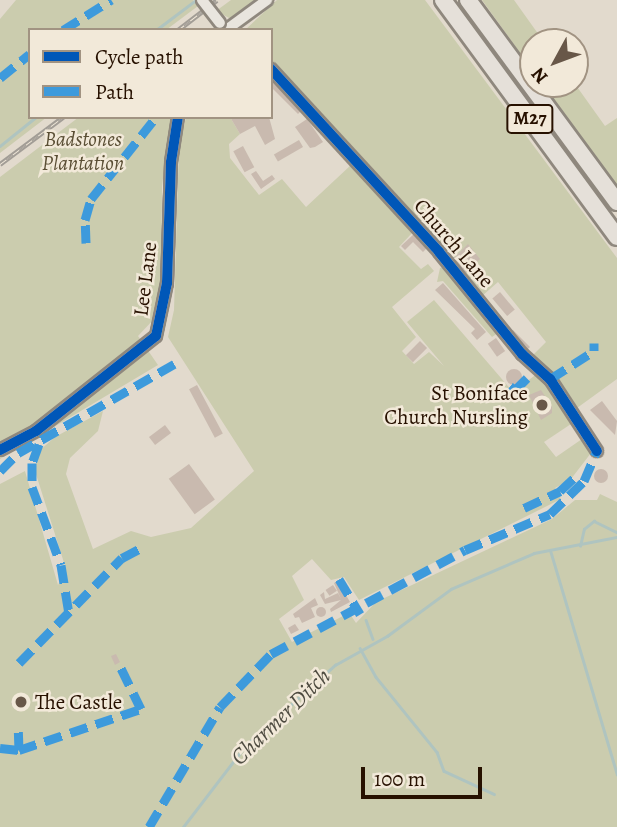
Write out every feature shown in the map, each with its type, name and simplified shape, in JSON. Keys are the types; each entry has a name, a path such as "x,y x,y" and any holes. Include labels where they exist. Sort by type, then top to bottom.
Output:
{"highway":[{"name":"M27","path":"443,0 617,237"},
{"name":"M27","path":"468,0 617,202"}],"street":[{"path":"202,0 226,28 267,0"},
{"name":"Church Lane","path":"273,71 439,252 522,354 550,379 597,451"},
{"name":"Lee Lane","path":"0,450 36,431 156,336 167,284 171,162 178,119"}],"green space":[{"path":"16,0 193,0 198,6 169,28 28,28 28,119 44,119 0,153 0,19"},
{"path":"231,0 259,0 231,19 216,11"},
{"path":"277,0 425,0 617,258 617,379 577,408 533,355 546,342 498,282 482,296 273,65 273,28 247,28"},
{"path":"482,0 514,0 534,28 519,28 519,52"},
{"path":"552,98 585,98 605,126 617,118 617,186"},
{"name":"Badstones Plantation","path":"76,119 171,119 162,186 161,294 154,319 138,336 158,365 0,459 0,177"},
{"path":"186,119 231,119 240,134 229,144 230,158 259,195 282,179 306,207 351,165 412,233 399,247 421,269 428,264 434,271 392,307 416,337 402,351 414,364 429,352 444,366 407,322 434,300 513,392 538,373 545,380 571,424 544,442 556,457 582,439 591,453 571,479 555,488 561,499 359,600 344,577 331,580 312,559 292,576 304,600 279,619 292,642 345,615 350,614 356,623 376,602 552,519 575,500 597,500 600,494 617,502 617,827 0,827 0,484 25,471 58,585 66,569 35,471 38,452 55,437 103,411 98,431 70,458 66,474 93,549 131,531 151,537 191,528 254,471 168,337 174,310 179,147"},
{"path":"445,267 475,301 498,333 492,337 443,281 437,282 440,268"}],"building":[{"path":"273,76 304,108 298,114 273,89"},
{"path":"231,119 270,119 275,139 265,145 255,126 240,134"},
{"path":"307,119 323,142 310,148 295,127"},
{"path":"299,140 303,147 278,161 274,154"},
{"path":"243,146 254,167 245,172 233,151"},
{"path":"256,171 263,181 272,175 275,179 261,189 251,174"},
{"path":"414,234 427,248 423,252 413,242 405,250 401,246"},
{"path":"468,244 480,259 464,274 454,258"},
{"path":"443,283 486,332 477,340 471,333 475,329 435,290"},
{"path":"500,292 515,310 507,316 492,298"},
{"path":"513,330 530,347 526,351 509,334"},
{"path":"496,338 505,351 497,357 488,344"},
{"path":"420,341 427,348 413,362 406,355"},
{"path":"514,369 522,377 514,385 506,377"},
{"path":"197,385 223,434 215,438 189,389"},
{"name":"St Boniface Church Nursling","path":"541,390 552,407 552,413 541,420 529,395"},
{"path":"602,401 617,421 615,435 590,410"},
{"path":"165,425 171,433 155,445 149,437"},
{"path":"189,464 215,500 195,514 169,479"},
{"path":"598,469 604,469 608,476 604,483 598,483 594,479 594,473"},
{"path":"338,581 350,602 331,612 330,609 341,600 325,604 320,595 324,592 325,599 338,593 341,599 334,583"},
{"path":"333,585 337,591 329,596 326,590"},
{"path":"315,598 318,605 311,608 315,617 302,623 299,617 295,618 293,614"},
{"path":"321,607 326,612 321,617 316,612"},
{"path":"295,624 299,630 291,634 288,628"},
{"path":"116,654 120,662 115,665 111,656"},
{"name":"The Castle","path":"23,693 30,701 18,712 11,703"}],"waterway":[{"path":"159,28 196,0"},
{"path":"0,146 34,119"},
{"path":"580,546 584,529 594,521 617,532"},
{"name":"Charmer Ditch","path":"183,827 246,745 335,665 387,636 451,589 534,553 617,537"},
{"path":"551,552 617,774"},
{"path":"366,620 373,639"},
{"name":"Charmer Ditch","path":"360,648 376,677 437,752 444,771 494,794"}],"railway":[{"path":"181,28 217,0"},
{"path":"0,164 60,119"}],"marked path":[{"path":"66,28 111,0"},
{"path":"0,78 28,56"},
{"path":"86,243 85,220 91,199 154,119"},
{"path":"550,379 594,351 594,343"},
{"path":"0,471 18,453 174,364"},
{"path":"510,386 515,390 527,378"},
{"path":"39,444 32,463 32,487 61,565 69,614"},
{"path":"149,827 220,707 271,654 465,550 550,514 584,481 597,451"},
{"path":"524,508 560,491 576,476"},
{"path":"19,663 122,558 143,547"},
{"path":"339,579 360,614"},
{"path":"19,750 141,709 121,668"},
{"path":"0,748 19,750 18,727"}],"cycle path":[{"path":"273,71 439,252 522,354 550,379 597,451"},
{"path":"0,450 36,431 156,336 167,283 171,162 178,119"}],"place":[{"name":"St Boniface Church Nursling","path":"542,405"},
{"name":"The Castle","path":"21,702"}]}
